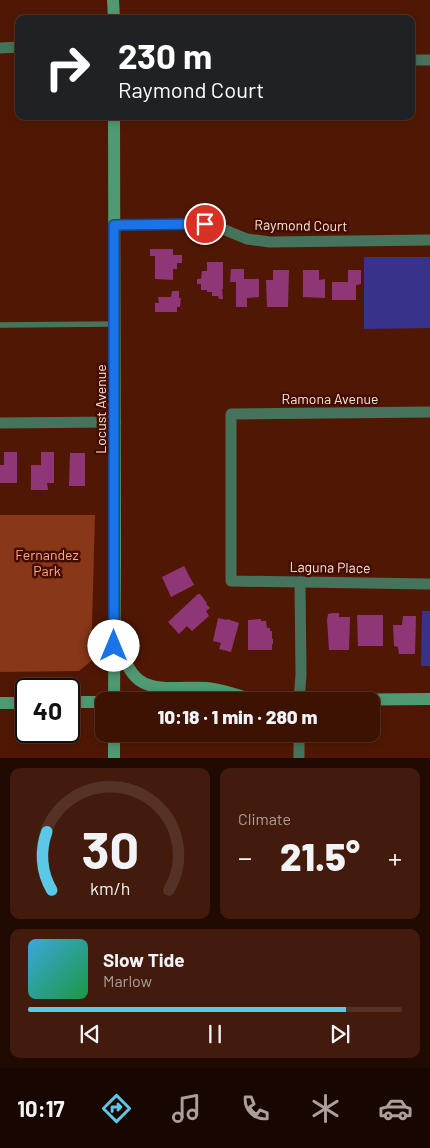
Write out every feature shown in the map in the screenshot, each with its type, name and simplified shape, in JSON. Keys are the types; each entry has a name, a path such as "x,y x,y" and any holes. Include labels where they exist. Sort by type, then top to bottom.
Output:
{"street":[{"path":"114,0 114,15"},
{"path":"0,48 15,47"},
{"path":"415,60 430,60"},
{"name":"Locust Avenue","path":"114,120 114,692"},
{"name":"Raymond Court","path":"114,225 205,224 248,239 264,242 430,240"},
{"name":"Ramona Avenue","path":"231,581 231,414 430,412"},
{"path":"0,423 115,422"},
{"name":"Laguna Place","path":"231,581 430,584"},
{"path":"300,582 300,692"},
{"path":"115,630 129,668 146,685 162,688 207,688 226,692"},
{"path":"380,700 430,699"},
{"path":"0,702 15,702"},
{"path":"80,702 95,702"},
{"path":"114,742 114,758"},
{"path":"299,742 299,758"}],"lane":[{"path":"0,325 114,324"}],"green space":[{"name":"Fernandez Park","path":"0,515 95,515 91,661 79,671 0,672"}],"shaded area":[{"path":"364,257 430,257 430,328 364,329"},
{"path":"422,611 430,611 430,666 421,666"}],"building":[{"path":"150,249 173,249 173,255 182,255 182,263 177,263 177,269 173,269 173,280 155,279 155,256 150,256"},
{"path":"207,262 223,262 223,299 219,299 218,296 212,296 212,292 201,290 201,284 197,284 197,279 201,279 202,271 207,271"},
{"path":"231,269 244,269 244,279 259,279 259,297 247,298 247,307 236,307 236,282 230,282"},
{"path":"273,270 289,270 288,307 267,307 266,280 273,280"},
{"path":"303,270 319,270 319,280 325,279 325,298 303,297"},
{"path":"348,270 361,270 361,284 356,285 356,300 332,300 332,282 348,282"},
{"path":"172,291 179,291 179,298 181,298 180,307 177,307 177,312 155,312 155,303 159,303 158,297 171,297"},
{"path":"4,452 17,452 17,483 0,483 0,465 4,465"},
{"path":"41,452 54,452 54,483 47,483 48,490 31,490 31,465 41,465"},
{"path":"70,453 85,453 85,486 69,486"},
{"path":"184,566 194,585 171,597 162,577"},
{"path":"200,594 210,608 206,611 209,616 192,631 187,626 179,634 168,622"},
{"path":"339,613 339,617 350,617 349,650 329,650 327,620 328,614"},
{"path":"357,615 383,615 383,646 358,646"},
{"path":"403,616 416,616 415,654 399,654 398,647 394,646 393,625 402,625"},
{"path":"218,618 239,623 231,652 219,649 221,643 213,641"},
{"path":"261,619 261,621 266,621 267,628 270,628 270,631 272,631 272,650 248,650 248,620"}],"route":[{"path":"114,646 114,225 205,224"}]}
